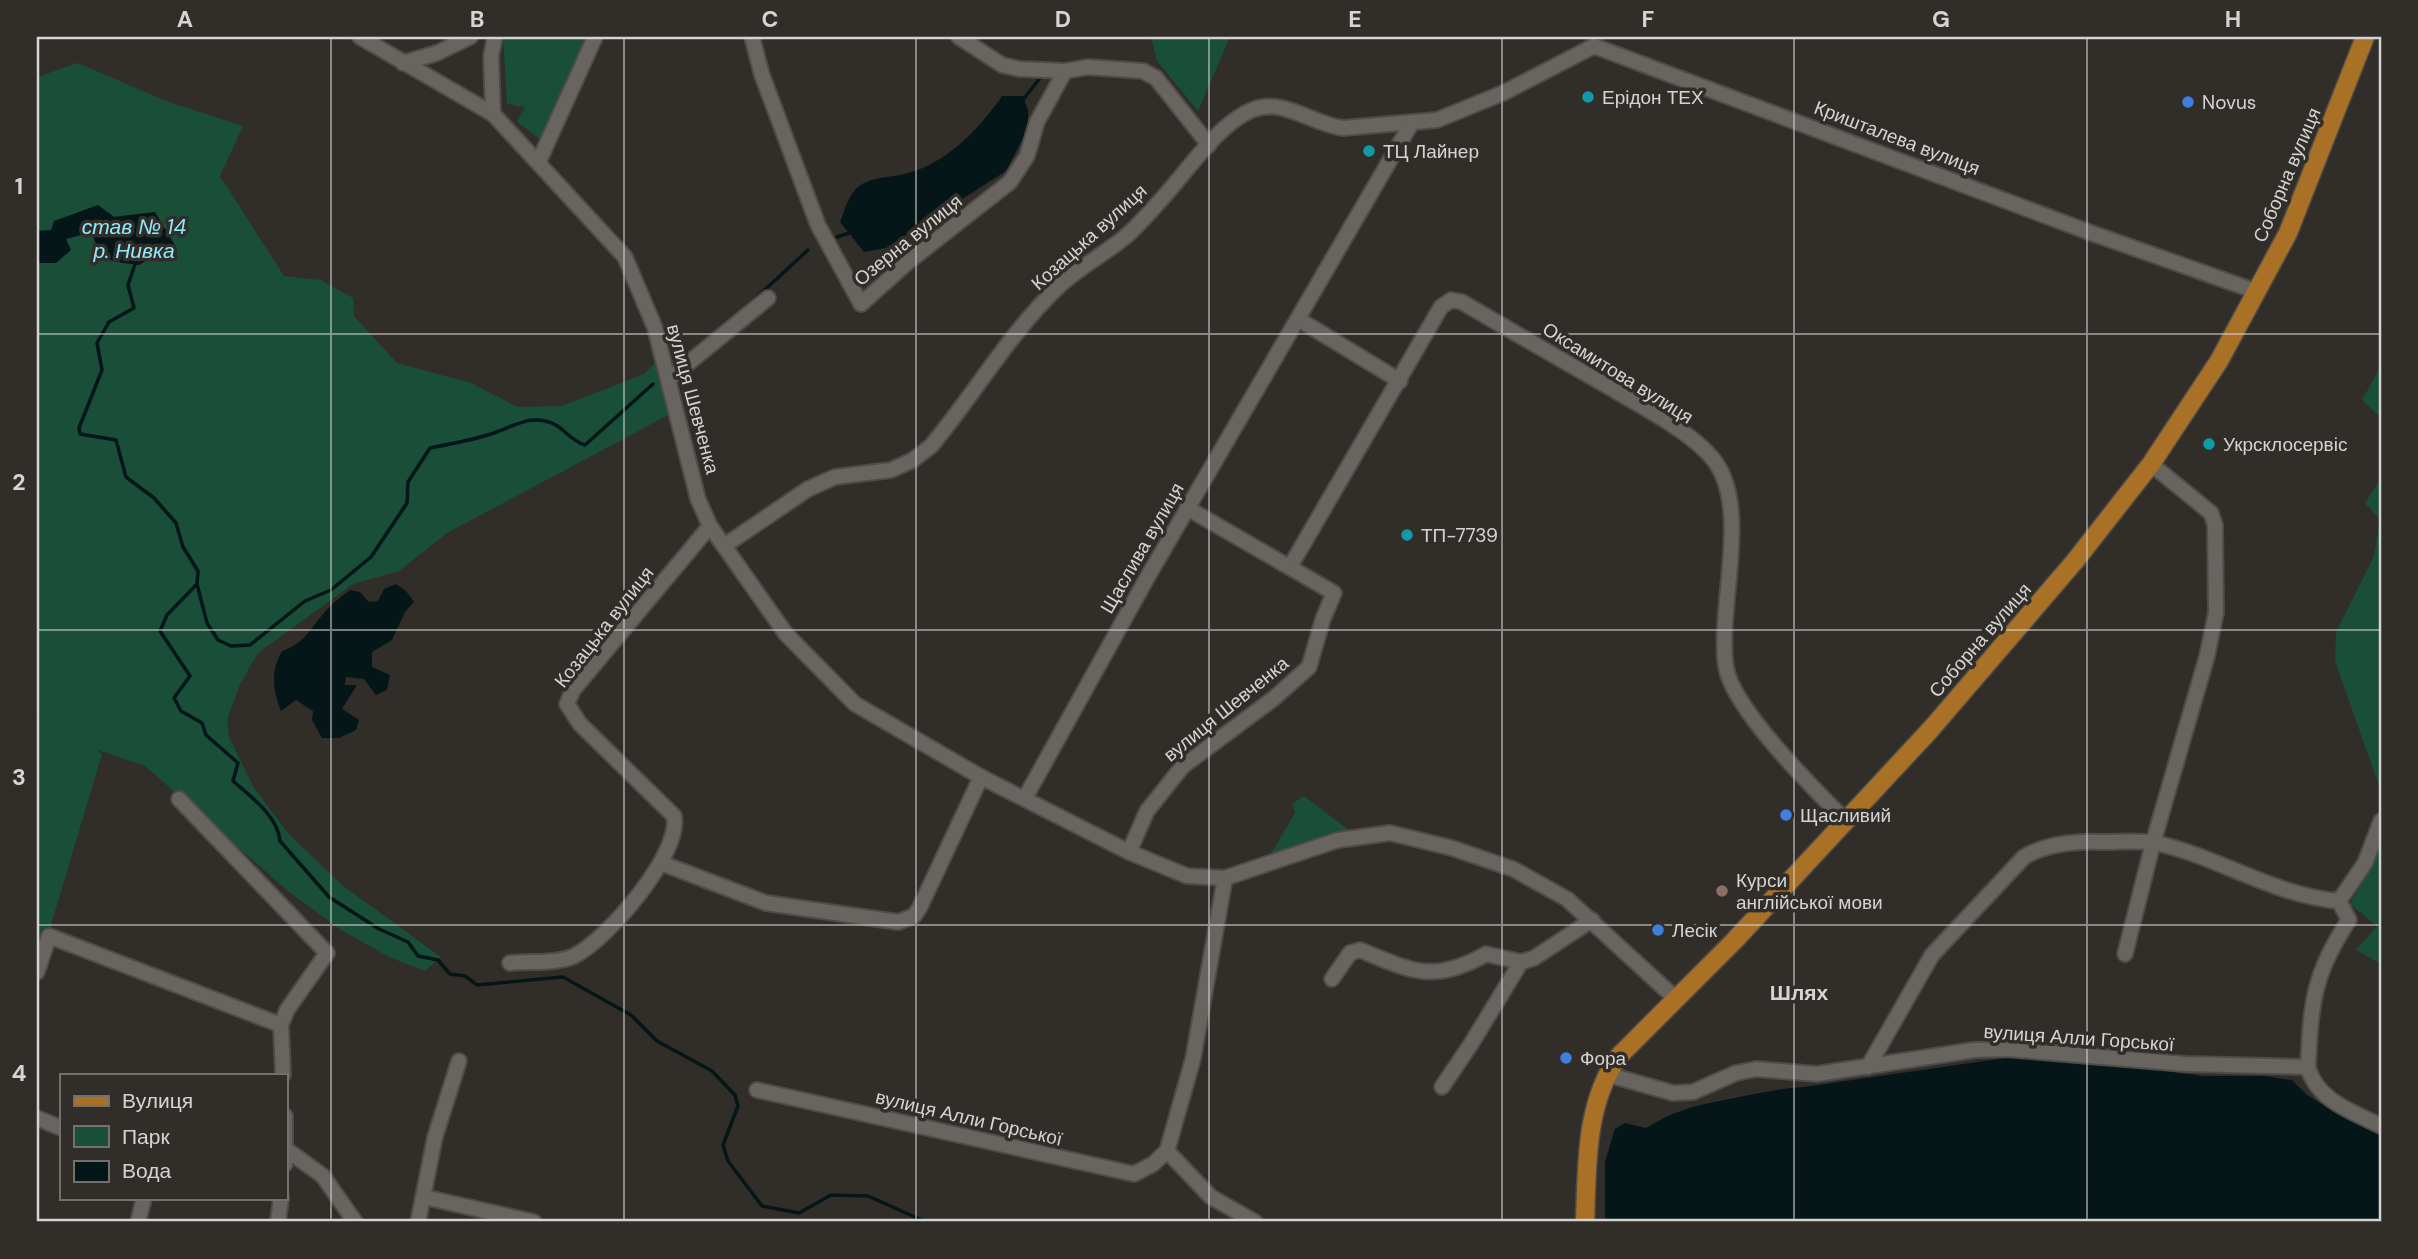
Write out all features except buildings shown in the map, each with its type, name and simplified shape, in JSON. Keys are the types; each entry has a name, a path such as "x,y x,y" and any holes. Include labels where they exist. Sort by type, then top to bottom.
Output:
{"main road":[{"name":"Соборна вулиця","path":"1586,1215 1594,1109 1606,1074 1619,1056 1735,940 1985,668 2075,561 2151,464 2209,376 2258,292 2299,210 2365,37"}],"street":[{"name":"вулиця Шевченка","path":"360,37 494,114 625,257 655,328 698,499 710,526 786,634 855,704 981,777 1129,852 1187,876 1225,878 1338,840 1390,833 1452,848 1513,869 1567,899 1675,998"},
{"path":"403,63 437,54 470,37"},
{"path":"494,114 491,56 495,37"},
{"path":"539,161 595,37"},
{"name":"Озерна вулиця","path":"752,37 762,75 818,225 861,304 908,262 1010,182 1027,156 1037,121 1065,71"},
{"path":"959,37 1002,65 1065,71 1088,68 1143,71 1156,78 1209,145"},
{"name":"Кришталева вулиця","path":"1527,81 1598,41 2094,234 2258,292"},
{"name":"Козацька вулиця","path":"724,546 808,489 835,477 891,470 913,460 931,446 1021,327 1057,289 1088,261 1125,237 1209,145 1234,121 1252,110 1269,106 1285,108 1331,127 1411,124 1437,120 1527,81"},
{"name":"Щаслива вулиця","path":"1025,798 1187,508 1411,124"},
{"path":"669,379 768,298"},
{"name":"Оксамитова вулиця","path":"1291,565 1441,307 1451,300 1462,302 1659,416 1717,464 1728,492 1731,549 1724,647 1726,669 1732,686 1792,768 1845,820"},
{"path":"1298,319 1400,381"},
{"path":"2125,954 2153,843 2207,656 2216,613 2215,524 2211,513 2151,464"},
{"name":"вулиця Шевченка","path":"1129,852 1147,811 1183,766 1273,699 1310,667 1323,619 1334,593 1291,565 1187,508"},
{"name":"Козацька вулиця","path":"510,963 572,957 584,950 625,911 661,863 676,825 674,816 580,724 567,704 573,690 710,526"},
{"path":"661,863 766,903 898,922 907,919 920,907 981,777"},
{"path":"179,799 327,953 287,1010 281,1025 283,1074"},
{"path":"2339,901 2365,863 2381,821"},
{"path":"1868,1067 1932,956 2024,856 2036,850 2084,841 2153,843 2196,855 2295,894 2339,901"},
{"path":"1225,878 1193,1059 1167,1152 1211,1197 1255,1222"},
{"path":"2339,901 2349,920 2332,945 2313,993 2308,1067 2316,1086 2330,1099 2381,1126"},
{"path":"1332,979 1350,953 1360,950 1415,973 1465,966 1486,954 1521,962 1534,958 1592,920"},
{"path":"37,972 49,936 281,1025"},
{"path":"1441,1087 1521,962"},
{"name":"вулиця Алли Горської","path":"1606,1074 1672,1093 1693,1093 1736,1073 1756,1069 1817,1074 1974,1050 2006,1049 2186,1064 2308,1067"},
{"path":"418,1222 435,1138 459,1062"},
{"name":"вулиця Алли Горської","path":"757,1090 1134,1174 1153,1164 1167,1152"},
{"path":"37,1118 60,1128"},
{"path":"287,1157 323,1175 355,1222"},
{"path":"424,1197 534,1222"},
{"path":"138,1222 144,1200"},
{"path":"278,1222 281,1200"}],"green space":[{"path":"503,37 591,37 547,144 517,122 525,107 507,104"},
{"path":"1151,37 1230,37 1198,111 1157,61"},
{"path":"78,63 166,101 243,126 220,176 284,276 321,280 353,298 354,316 397,363 471,383 518,407 562,406 644,374 659,359 674,412 447,533 399,571 353,584 258,653 240,684 227,720 229,737 254,788 289,834 342,885 441,957 425,971 389,957 341,930 288,891 145,766 95,749 102,754 37,972 37,715 42,717 37,713 37,263 56,263 66,239 92,232 96,249 110,261 139,265 157,254 177,248 155,212 114,217 98,206 51,230 37,231 37,77"},
{"path":"2381,366 2381,418 2362,400"},
{"path":"2381,478 2381,791 2335,661 2336,632 2374,556 2380,520 2365,503"},
{"path":"1304,796 1350,831 1273,857 1272,852 1295,813 1292,804"},
{"path":"2381,847 2381,964 2356,950 2377,926 2350,904"}],"water":[{"path":"1002,96 1023,96 1028,110 1028,129 1006,171 886,248 864,252 840,222 853,192 871,180 923,168 949,153 973,132"},
{"name":"став № 14 р. Нивка","path":"98,205 114,217 155,212 177,249 157,254 139,265 113,261 103,255 92,232 66,239 71,250 56,263 37,263 37,231 51,230 54,221"},
{"path":"396,584 406,591 414,602 405,612 392,640 372,652 372,667 390,675 387,690 376,695 364,679 346,677 345,685 357,685 342,709 359,720 356,730 339,738 322,738 312,720 313,711 296,700 281,711 274,681 282,651 301,640 330,607 350,590 360,592 369,602 378,601 384,589"},
{"path":"2012,1057 2105,1063 2203,1076 2264,1076 2292,1080 2307,1095 2348,1120 2375,1129 2381,1137 2381,1222 1605,1222 1605,1161 1615,1129 1625,1123 1646,1128 1683,1110 1744,1096"}],"waterway":[{"path":"1022,101 1040,78"},
{"path":"837,237 852,232"},
{"path":"743,310 808,250"},
{"path":"136,261 128,285 134,308 109,322 97,343 102,370 79,428 80,434 116,440 126,477 154,498 176,523 183,547 198,571 197,584 167,615 160,631 190,676 174,698 181,711 202,723 206,735 238,763 233,781 269,815 280,841 329,897 379,929 408,942 418,956 438,960 450,974 465,976 477,985 563,977 631,1015 657,1041 712,1071 735,1095 738,1106 723,1145 728,1161 762,1206 799,1213 831,1195 868,1196 926,1222"},
{"path":"197,584 207,623 218,640 231,646 250,645 305,601 331,590 371,557 407,503 408,482 430,448 478,438 525,421 538,420 556,425 574,440 585,445 653,384"}],"place":[{"name":"Ерідон ТЕХ","path":"1588,97"},
{"name":"Novus","path":"2188,102"},
{"name":"ТЦ Лайнер","path":"1369,151"},
{"name":"Укрсклосервіс","path":"2209,444"},
{"name":"ТП-7739","path":"1407,535"},
{"name":"Щасливий","path":"1786,815"},
{"name":"Курси англійської мови","path":"1722,891"},
{"name":"Лесік","path":"1658,930"},
{"name":"Фора","path":"1566,1058"}],"district":[{"name":"Шлях","path":"1799,993"}]}
